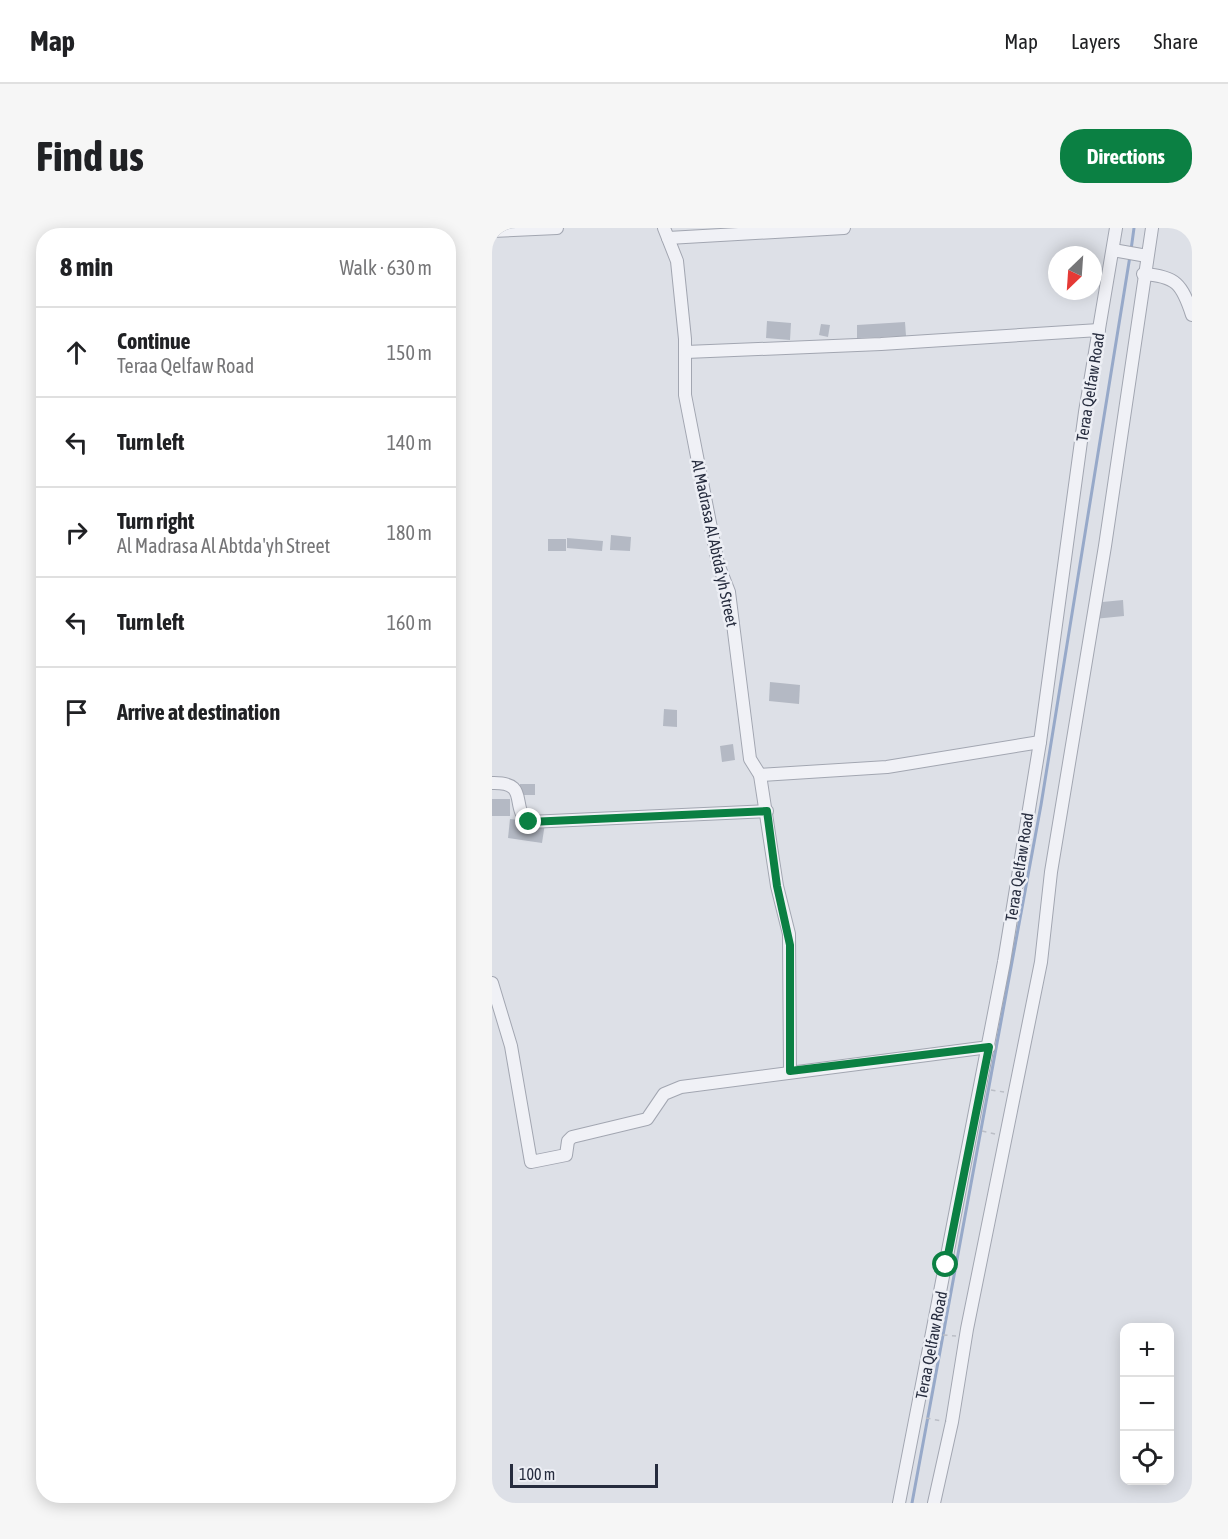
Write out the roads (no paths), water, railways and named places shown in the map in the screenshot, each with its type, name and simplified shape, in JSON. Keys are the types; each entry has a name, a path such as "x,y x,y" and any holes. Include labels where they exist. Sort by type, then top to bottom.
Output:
{"street":[{"path":"492,231 557,228"},
{"path":"666,233 844,228"},
{"name":"Teraa Qelfaw Road","path":"899,1503 989,1047 1040,742 1098,330 1116,228"},
{"path":"934,1503 1037,985 1052,872 1105,546 1143,274 1152,228"},
{"name":"Al Madrasa Al Abtda'yh Street","path":"666,233 677,261 686,352 685,394 718,564 729,592 750,759 760,775 777,886 790,945 790,1071"},
{"path":"1113,250 1147,256"},
{"path":"1143,274 1167,277 1179,284 1192,315"},
{"path":"686,352 881,344 1098,330"},
{"path":"760,775 887,767 1040,742"},
{"path":"492,783 510,785 516,789 523,817 536,822 767,811"},
{"path":"492,982 511,1046 531,1162 566,1155 568,1141 572,1137 647,1119 658,1101 672,1089 790,1071 989,1047"}],"waterway":[{"path":"1131,250 1134,228"},
{"path":"912,1503 1041,805 1130,256"}]}
